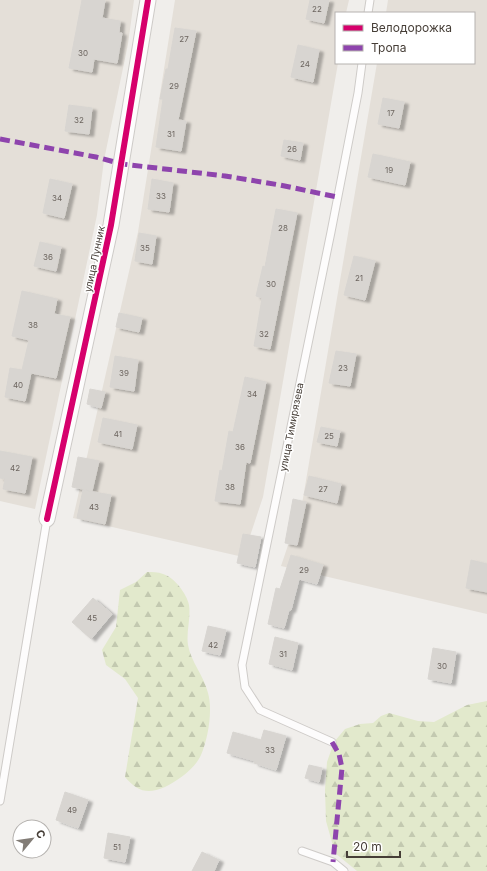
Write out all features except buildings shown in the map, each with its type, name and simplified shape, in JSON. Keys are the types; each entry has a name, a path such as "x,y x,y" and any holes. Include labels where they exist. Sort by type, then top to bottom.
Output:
{"street":[{"name":"улица Лунник","path":"47,519 111,225 148,0"}],"lane":[{"path":"368,12 370,0"},
{"name":"улица Тимирязева","path":"332,742 260,710 245,687 242,665 331,232 358,93 362,64"},
{"path":"0,801 47,519"},
{"path":"302,851 333,862 344,871"}],"shaded area":[{"path":"0,0 134,0 128,44 104,160 97,215 35,509 0,501"},
{"path":"175,0 349,0 346,12 335,12 335,64 338,64 263,497 243,557 73,518 138,232"},
{"path":"388,0 487,0 487,614 281,566 302,504 377,64 475,64 475,12 386,12"}],"green space":[{"path":"147,572 159,573 167,576 176,582 186,596 189,605 188,645 192,657 204,681 208,693 210,708 208,733 204,748 195,765 175,781 165,787 153,791 143,790 134,786 125,777 138,698 125,679 106,665 102,650 116,627 120,590 136,582"},
{"path":"487,701 487,871 357,871 335,853 326,821 325,790 327,762 334,742 345,729 360,724 373,723 381,716 389,713 418,721 434,722 467,705"}],"marked path":[{"path":"0,139 96,157 122,164 225,176 280,185 337,197"},
{"path":"332,742 339,754 342,768 333,862"}],"cycle path":[{"path":"47,519 111,225 148,0"}]}
